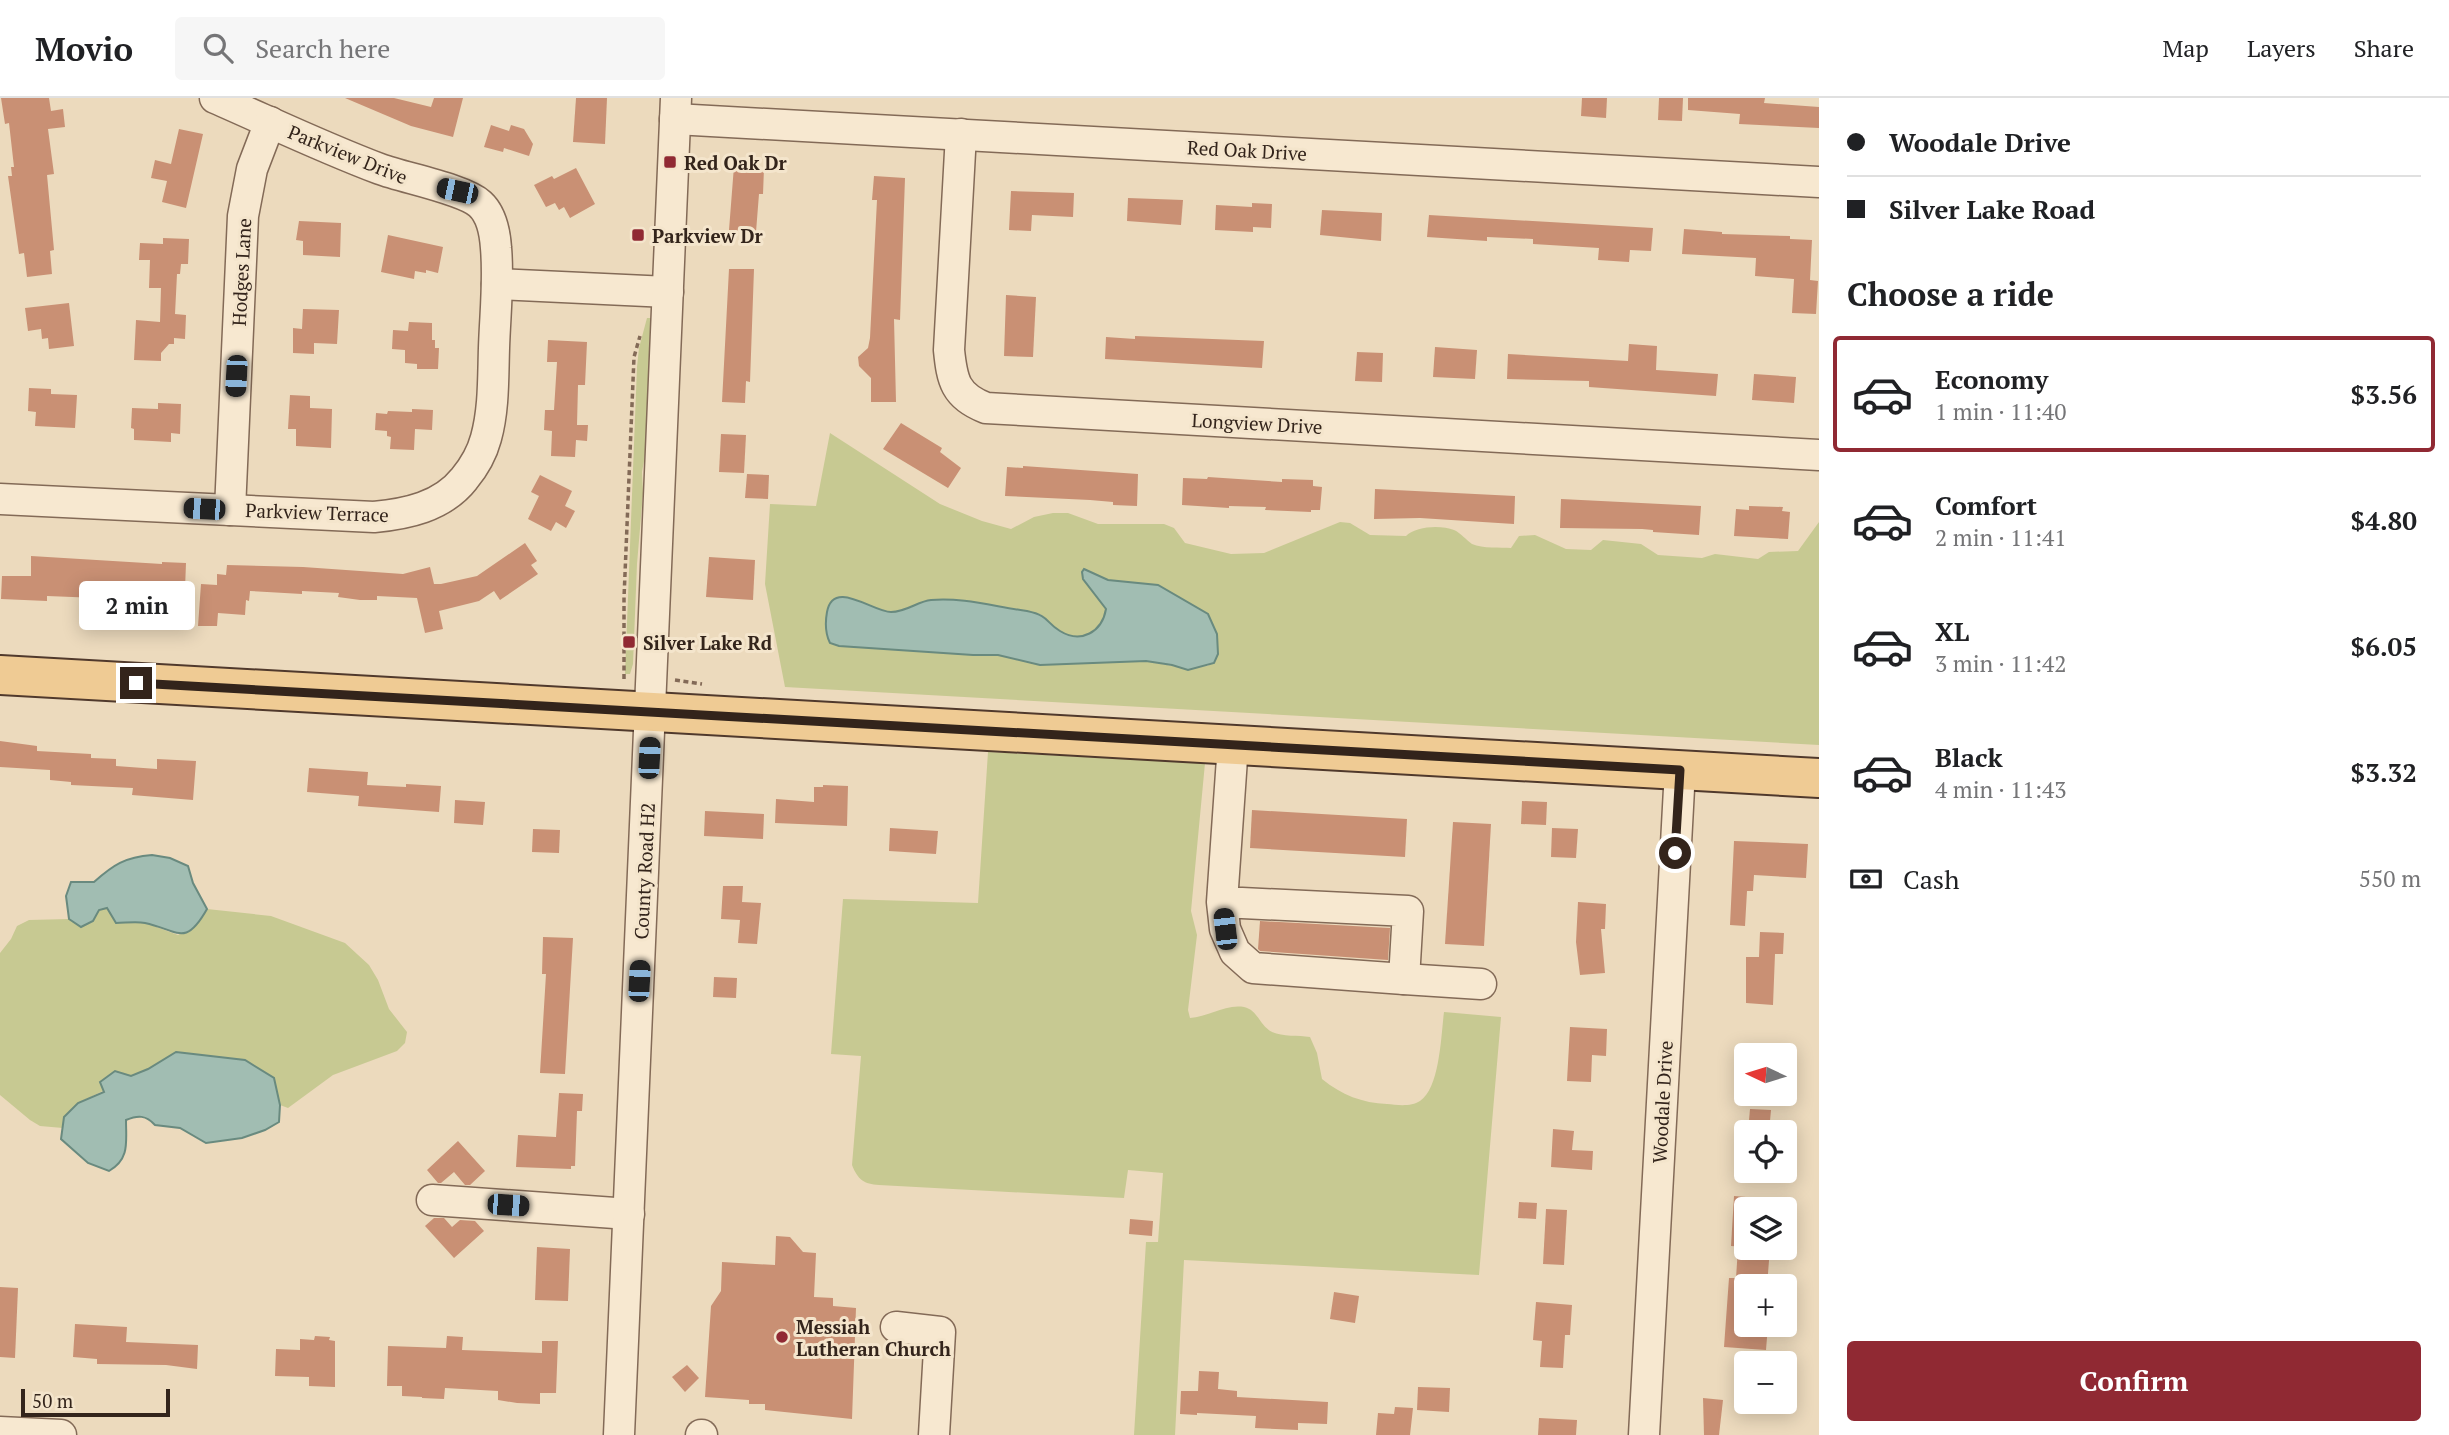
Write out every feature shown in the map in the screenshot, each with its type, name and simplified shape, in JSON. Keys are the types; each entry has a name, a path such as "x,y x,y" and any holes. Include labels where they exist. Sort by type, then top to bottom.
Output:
{"main road":[{"path":"0,675 642,701 1233,744 1819,778"}],"street":[{"name":"Parkview Drive","path":"215,98 378,168 471,198 481,205 489,218 496,247 497,284"},
{"name":"Red Oak Drive","path":"675,108 961,134 1819,182"},
{"name":"County Road H2","path":"619,1435 629,1214 642,701 668,292 675,108"},
{"name":"Hodges Lane","path":"230,510 243,216 252,169 270,122"},
{"name":"Longview Drive","path":"961,134 948,350 953,381 972,403 986,408 1819,455"},
{"path":"497,284 668,292"},
{"name":"Parkview Terrace","path":"0,499 374,517 402,515 419,509 440,499 462,482 479,457 486,438 491,411 497,284"},
{"path":"1233,744 1222,902 1225,929 1235,952 1253,968 1481,984"},
{"name":"Woodale Drive","path":"1644,1435 1680,770"},
{"path":"1222,902 1408,911 1404,979"},
{"path":"432,1200 629,1214"},
{"path":"896,1327 940,1332 934,1435"},
{"path":"0,1432 61,1435"}],"path":[{"path":"642,701 624,679 642,701"},
{"path":"642,701 680,680 705,684"}],"green space":[{"path":"647,318 652,318 653,323 646,450 642,472 633,664 630,674 625,674 637,367"},
{"path":"830,433 940,504 982,521 1011,529 1034,517 1068,513 1098,524 1164,524 1174,528 1185,543 1231,554 1264,553 1340,522 1350,523 1370,535 1406,536 1422,528 1449,528 1457,531 1472,544 1486,547 1511,548 1519,536 1535,535 1566,549 1591,550 1603,540 1641,544 1658,555 1702,558 1715,554 1758,559 1769,552 1798,551 1819,522 1819,745 785,687 765,584 770,504 816,506","holes":["1084,569 1108,580 1158,585 1217,634 1218,654 1208,666 1178,667 1146,661 1041,665 998,655 972,655 826,635 827,610 877,608 889,612 911,609 927,600 947,599 1040,614 1064,634 1080,637 1094,630 1104,617 1106,609 1083,579 1082,572"]},
{"path":"988,752 1205,763 1191,911 1197,935 1188,1010 1190,1018 1230,1007 1249,1009 1264,1026 1276,1034 1310,1037 1317,1053 1322,1079 1337,1090 1369,1102 1404,1105 1420,1101 1432,1085 1444,1012 1501,1017 1479,1275 1184,1260 1175,1435 1134,1435 1146,1242 1158,1242 1163,1173 1128,1170 1124,1198 879,1185 869,1184 859,1178 852,1165 861,1056 831,1054 843,899 978,903"},
{"path":"107,908 116,923 143,922 178,935 200,920 207,909 271,916 345,943 369,965 378,980 389,1009 407,1032 405,1043 397,1051 333,1075 288,1108 280,1105 274,1078 245,1060 176,1052 148,1069 78,1103 64,1117 63,1128 40,1126 0,1095 0,953 17,926 29,920 69,919 81,927 93,921 99,910"}],"shaded area":[{"path":"1084,569 1108,580 1158,585 1208,614 1217,634 1218,654 1214,663 1188,670 1146,661 1040,665 998,655 839,646 830,643 827,635 826,616 831,602 845,597 891,612 931,600 979,603 1034,613 1068,635 1083,636 1100,624 1106,609 1083,579"},
{"path":"152,855 170,858 188,866 193,883 207,909 193,929 180,933 142,922 116,923 107,908 99,910 93,921 81,927 69,919 66,896 71,882 94,882 120,863"},
{"path":"176,1052 245,1060 274,1078 280,1105 279,1122 242,1138 206,1143 180,1128 155,1125 142,1117 130,1118 126,1120 124,1155 109,1171 88,1163 61,1139 64,1117 78,1103 104,1092 100,1082 115,1071 131,1076"}],"building":[{"path":"1,98 49,98 51,111 63,109 65,127 48,129 54,174 47,175 54,250 50,251 52,274 27,277 24,253 19,254 8,176 12,176 11,167 14,167 9,123 5,124"},
{"path":"345,98 394,98 431,107 434,98 463,98 453,137 411,126"},
{"path":"576,98 607,98 605,144 573,142"},
{"path":"1582,98 1607,98 1606,118 1581,116"},
{"path":"1659,98 1683,98 1682,121 1658,120"},
{"path":"1688,98 1765,98 1764,103 1819,107 1819,128 1739,124 1740,114 1688,110"},
{"path":"491,125 509,131 511,125 524,129 533,144 529,156 504,148 503,152 484,147"},
{"path":"179,129 203,134 186,208 162,202 167,181 151,178 155,160 171,164"},
{"path":"734,166 764,168 763,194 759,194 756,232 729,230"},
{"path":"576,168 595,204 570,218 564,207 559,210 555,203 546,207 534,185"},
{"path":"874,176 905,178 900,320 894,319 896,402 871,402 871,378 859,366 858,357 868,348 870,338 877,200 872,200"},
{"path":"1011,191 1074,193 1073,217 1032,215 1031,231 1009,230"},
{"path":"1128,198 1183,200 1181,225 1127,221"},
{"path":"1252,203 1272,204 1271,228 1253,227 1253,232 1215,230 1216,205 1252,207"},
{"path":"1322,210 1382,213 1381,241 1320,235"},
{"path":"1429,215 1653,228 1651,251 1630,250 1629,262 1598,260 1599,248 1533,244 1533,239 1487,237 1487,241 1427,237"},
{"path":"299,221 341,223 340,257 303,255 303,241 296,240"},
{"path":"1684,229 1722,234 1790,236 1790,239 1812,240 1810,280 1818,281 1816,314 1792,313 1794,279 1755,276 1756,258 1682,254"},
{"path":"388,235 443,247 438,273 415,271 414,279 381,272"},
{"path":"163,238 189,239 188,264 181,264 180,274 177,274 175,314 186,315 185,339 174,338 174,344 169,344 161,353 161,361 134,360 136,320 160,322 161,288 149,288 150,260 139,260 140,243 163,244"},
{"path":"729,269 754,269 750,382 746,381 745,403 722,402"},
{"path":"1006,295 1036,297 1033,357 1004,356"},
{"path":"69,303 74,346 49,349 48,338 42,339 41,329 28,331 25,308"},
{"path":"303,309 339,310 337,344 314,343 314,354 293,353 293,328 302,329"},
{"path":"409,322 432,323 432,340 435,340 435,348 439,348 438,369 417,369 417,364 405,363 405,350 392,349 393,330 408,331"},
{"path":"1135,336 1264,341 1262,368 1105,359 1106,337 1135,339"},
{"path":"548,340 587,342 585,385 578,385 577,425 588,425 587,441 576,440 575,457 551,456 552,431 544,430 545,410 554,410 557,362 547,362"},
{"path":"1629,344 1657,346 1656,370 1718,374 1716,396 1589,387 1589,381 1507,379 1508,354 1628,361"},
{"path":"1435,347 1477,350 1475,379 1433,377"},
{"path":"1357,352 1383,353 1382,382 1355,381"},
{"path":"1754,374 1796,377 1794,403 1752,400"},
{"path":"29,388 51,389 51,394 77,395 75,428 35,426 36,412 28,411"},
{"path":"290,395 310,396 310,408 332,409 331,448 296,446 296,429 288,429"},
{"path":"158,403 181,404 180,434 171,433 171,442 134,440 134,429 131,428 132,408 158,409"},
{"path":"412,409 433,410 432,430 415,429 414,450 390,449 391,437 387,436 387,431 375,430 376,413 412,412"},
{"path":"901,423 942,448 940,452 961,468 948,488 883,449"},
{"path":"721,434 746,435 744,473 719,472"},
{"path":"1007,467 1138,474 1137,506 1090,500 1005,496"},
{"path":"747,474 769,475 768,499 745,498"},
{"path":"540,475 572,491 565,506 575,511 566,528 556,522 551,531 528,519 539,496 531,492"},
{"path":"1183,478 1282,482 1282,479 1313,480 1313,486 1322,487 1320,510 1311,512 1265,510 1266,507 1182,505"},
{"path":"1375,489 1515,496 1514,524 1420,518 1374,519"},
{"path":"1561,499 1701,506 1699,535 1642,529 1560,528"},
{"path":"1749,506 1783,507 1782,511 1790,512 1788,539 1734,536 1736,509 1749,510"},
{"path":"525,543 537,561 531,565 538,574 500,600 494,591 479,601 439,611 443,629 425,633 417,598 377,596 377,600 360,600 338,597 339,593 302,591 302,594 250,591 245,615 218,613 217,626 198,626 201,584 217,585 217,574 226,575 227,565 403,574 430,567 434,584 441,584 477,576"},
{"path":"31,556 186,563 185,589 176,598 135,596 135,584 98,582 98,598 47,596 47,601 1,599 2,576 31,576"},
{"path":"709,557 755,560 753,600 706,597"},
{"path":"0,741 37,746 37,751 91,754 91,758 116,759 116,766 157,769 157,759 196,761 193,800 132,795 133,788 71,785 71,782 50,780 50,770 0,767"},
{"path":"309,768 368,772 367,785 441,786 439,812 358,806 359,796 307,792"},
{"path":"848,786 847,826 775,823 776,799 814,802 814,787"},
{"path":"455,800 485,802 483,825 454,823"},
{"path":"1522,801 1547,802 1546,825 1521,824"},
{"path":"1252,810 1407,819 1405,857 1250,848"},
{"path":"705,811 764,814 763,839 704,836"},
{"path":"1453,822 1491,824 1484,946 1445,944"},
{"path":"890,828 938,831 936,854 889,851"},
{"path":"1552,828 1578,829 1576,858 1551,857"},
{"path":"533,829 560,830 559,853 532,852"},
{"path":"1734,841 1808,844 1806,878 1754,875 1753,891 1747,891 1745,926 1730,925"},
{"path":"723,886 743,886 742,902 761,903 757,944 738,943 740,920 721,919"},
{"path":"1578,902 1606,904 1605,929 1601,929 1605,973 1580,975 1576,942"},
{"path":"1260,921 1390,928 1388,960 1260,951"},
{"path":"1760,932 1784,933 1783,954 1775,954 1773,1005 1746,1003 1746,957 1759,957"},
{"path":"543,937 573,938 565,1074 540,1073 546,974 542,974"},
{"path":"714,977 737,978 736,998 713,997"},
{"path":"1570,1027 1607,1029 1606,1056 1592,1055 1591,1082 1567,1081"},
{"path":"559,1093 583,1094 582,1111 577,1111 575,1166 571,1166 571,1169 516,1167 518,1135 556,1137"},
{"path":"1750,1109 1771,1110 1770,1120 1749,1120"},
{"path":"1553,1129 1574,1131 1572,1150 1593,1151 1592,1170 1551,1167"},
{"path":"458,1141 485,1171 470,1185 465,1185 454,1172 438,1183 427,1170"},
{"path":"1734,1196 1746,1197 1734,1197 1734,1246 1731,1246"},
{"path":"1519,1202 1537,1203 1536,1219 1518,1218"},
{"path":"1546,1209 1567,1210 1564,1265 1543,1264"},
{"path":"434,1218 444,1218 452,1227 460,1220 475,1221 484,1231 454,1258 425,1226"},
{"path":"1130,1219 1153,1221 1152,1236 1129,1234"},
{"name":"Messiah Lutheran Church","path":"776,1236 790,1237 803,1252 816,1253 814,1297 833,1298 833,1306 856,1308 852,1419 765,1410 765,1404 749,1404 749,1400 705,1397 711,1306 721,1291 722,1262 775,1265"},
{"path":"537,1247 570,1249 568,1301 535,1300"},
{"path":"1737,1260 1769,1260 1768,1274 1736,1274"},
{"path":"1729,1278 1734,1278 1734,1337 1767,1337 1766,1350 1724,1347"},
{"path":"0,1287 18,1288 15,1358 0,1357"},
{"path":"1334,1292 1359,1296 1355,1323 1330,1319"},
{"path":"1536,1302 1572,1305 1570,1335 1565,1335 1563,1368 1540,1367 1542,1341 1533,1340"},
{"path":"75,1324 127,1327 126,1342 198,1345 197,1369 166,1365 97,1364 97,1359 73,1357"},
{"path":"315,1336 330,1337 329,1340 335,1341 335,1387 309,1386 309,1377 275,1376 276,1349 300,1350 300,1339 314,1340"},
{"path":"447,1336 463,1337 462,1350 542,1353 542,1341 558,1341 556,1393 540,1393 540,1404 498,1400 498,1391 445,1388 444,1399 402,1396 402,1386 387,1386 388,1346 446,1348"},
{"path":"687,1365 699,1378 685,1392 672,1377"},
{"path":"1199,1371 1219,1372 1218,1389 1237,1391 1237,1397 1328,1402 1327,1424 1298,1423 1298,1430 1255,1428 1256,1416 1180,1414 1181,1391 1198,1391"},
{"path":"1418,1387 1450,1388 1449,1412 1417,1410"},
{"path":"1703,1398 1723,1400 1719,1435 1704,1435"},
{"path":"1395,1407 1413,1408 1410,1435 1376,1435 1378,1413 1394,1414"},
{"path":"1539,1418 1577,1420 1576,1435 1538,1435"}],"place":[{"name":"Red Oak Dr","path":"670,162"},
{"name":"Parkview Dr","path":"638,235"},
{"name":"Silver Lake Rd","path":"629,642"},
{"name":"Messiah Lutheran Church","path":"782,1337"}],"route":[{"path":"136,683 1680,770 1675,853"}]}
